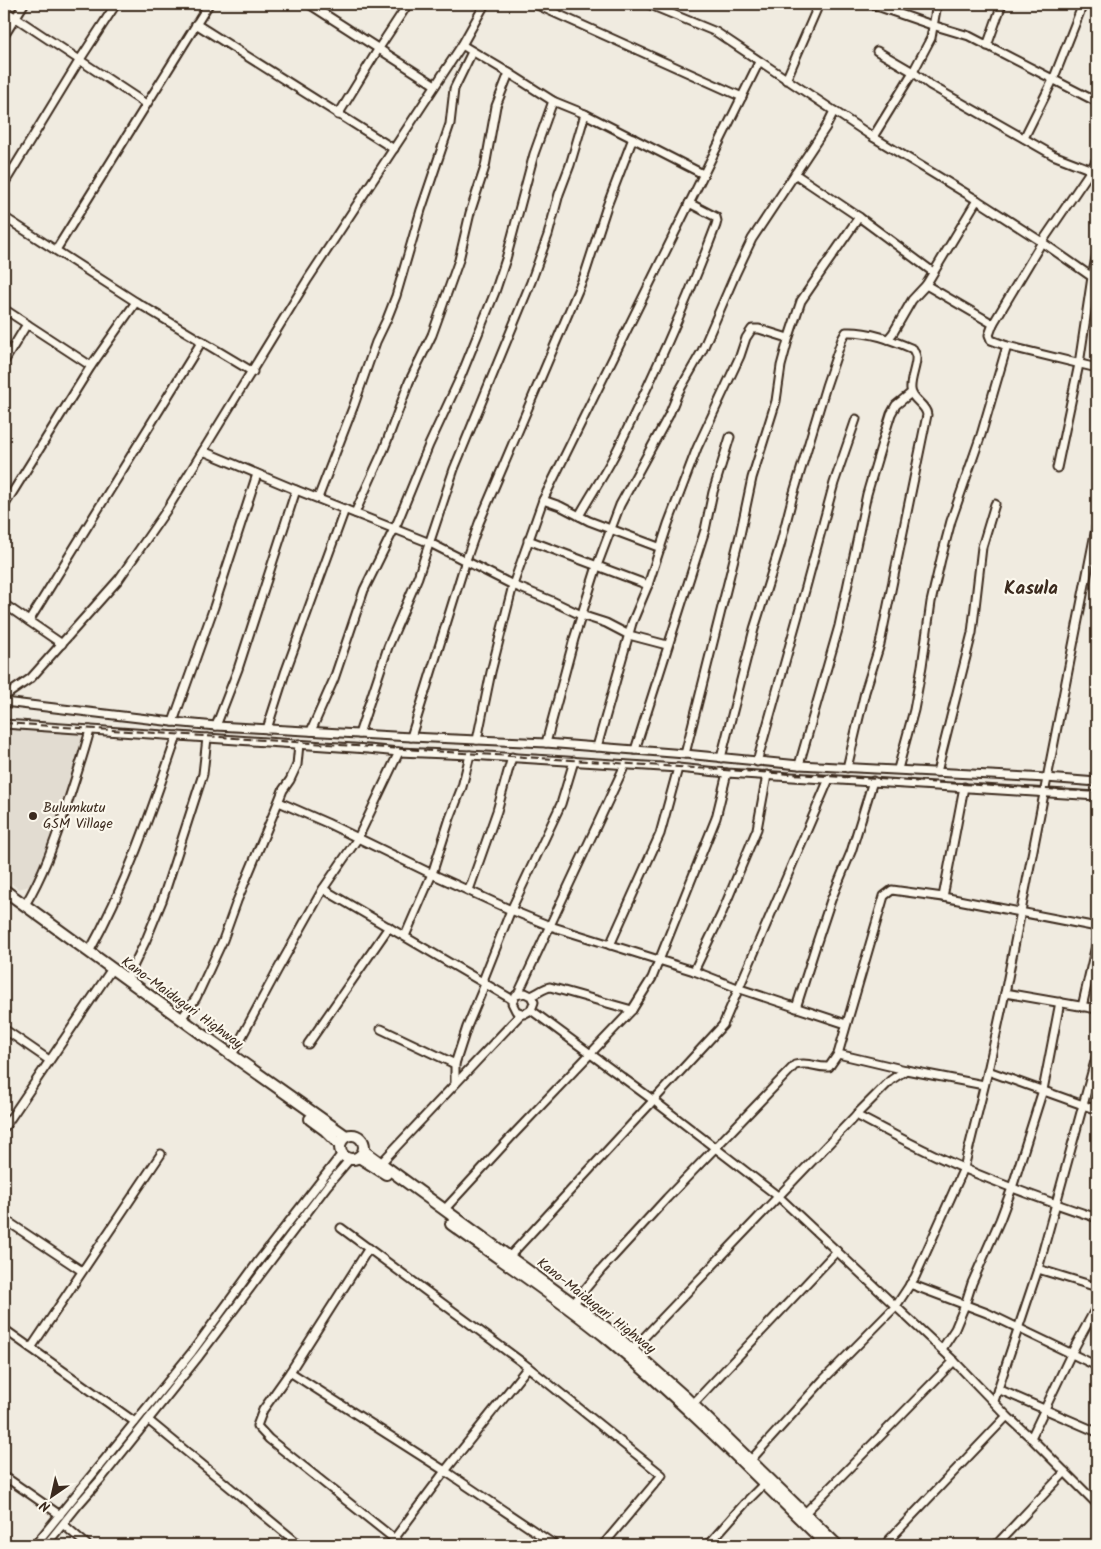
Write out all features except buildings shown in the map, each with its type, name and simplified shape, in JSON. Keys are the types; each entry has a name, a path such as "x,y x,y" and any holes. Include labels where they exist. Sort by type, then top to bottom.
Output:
{"highway":[{"name":"Kano-Maiduguri Highway","path":"4,890 181,1019 200,1036 316,1123 350,1151 381,1163 599,1322 692,1405 750,1461 766,1482 827,1545"},
{"name":"Kano-Maiduguri Highway","path":"4,896 108,973 232,1056 350,1151 388,1176 606,1338 766,1482 805,1514 836,1545"}],"street":[{"path":"4,36 24,4"},
{"path":"4,184 116,4"},
{"path":"56,250 209,4"},
{"path":"338,115 408,4"},
{"path":"4,695 31,678 119,579 168,508 314,271 462,45 485,4"},
{"path":"535,4 742,97"},
{"path":"648,4 716,32 873,137 977,200 1092,276"},
{"path":"786,80 820,4"},
{"path":"871,4 932,26 969,36 1097,102"},
{"path":"873,137 913,72 931,38 937,4"},
{"path":"988,46 1002,4"},
{"path":"1024,138 1053,80 1084,4"},
{"path":"313,5 435,85"},
{"path":"4,10 146,104"},
{"path":"196,24 394,149"},
{"path":"462,45 509,72 553,101 585,114 703,174"},
{"path":"877,51 913,72 930,85 1053,155 1094,171"},
{"path":"318,498 376,342 396,296 421,210 450,124 454,89 472,52"},
{"path":"477,740 491,672 514,585 542,500 759,62"},
{"path":"355,513 384,449 409,382 432,335 459,260 470,214 485,167 496,106 509,72"},
{"path":"311,732 336,672 364,590 394,529 429,445 461,376 495,292 506,260 534,154 553,101"},
{"path":"546,743 581,615 620,505 702,351 752,239 826,127 834,111"},
{"path":"359,734 388,647 418,577 454,469 531,282 548,235 585,114"},
{"path":"411,737 479,523 585,274 607,206 633,138"},
{"path":"1097,159 1094,171 1042,242 993,324 989,334 992,340 1007,346 1097,368"},
{"path":"795,174 859,217 934,272"},
{"path":"888,339 894,333 912,300 926,285 977,200"},
{"path":"579,516 620,444 660,362 691,291 716,225 716,217 689,203"},
{"path":"685,754 738,544 752,478 776,401 781,366 788,338 801,301 859,217"},
{"path":"4,218 136,302 253,372"},
{"path":"1058,468 1094,293 1092,276 1097,253"},
{"path":"926,285 993,324"},
{"path":"4,506 91,366 136,302"},
{"path":"4,309 91,366"},
{"path":"4,362 27,324"},
{"path":"596,747 632,623 648,585 697,448 740,356 746,338 752,329 759,329 788,338"},
{"path":"721,758 754,629 780,546 811,435 842,339 846,332 856,332 888,339 913,349 916,356 912,393 926,411 926,425 880,644 865,692 847,768"},
{"path":"29,621 202,341"},
{"path":"898,769 914,710 931,602 941,559 951,521 982,435 1007,346"},
{"path":"800,765 839,626 867,494 882,443 891,414 896,405 912,393"},
{"path":"757,762 834,483 856,419"},
{"path":"635,750 705,530 713,492 730,437"},
{"path":"202,451 430,543 514,585 581,615 606,623 629,634 667,646"},
{"path":"173,722 228,564 256,474"},
{"path":"216,726 238,669 296,490"},
{"path":"542,500 560,506 589,521 661,548"},
{"path":"937,772 972,633 982,547 996,504"},
{"path":"267,729 285,673 345,509"},
{"path":"750,1461 823,1380 896,1306 915,1277 964,1168 1005,993 1046,778 1095,549 1097,523"},
{"path":"528,540 648,585"},
{"path":"4,604 62,644"},
{"path":"4,702 216,726 546,743 685,754 757,762 1097,782"},
{"path":"4,724 399,752 470,754 727,773 1097,796"},
{"path":"25,905 48,862 84,754 90,730"},
{"path":"89,952 108,919 135,854 178,736"},
{"path":"127,979 162,901 203,774 207,738"},
{"path":"181,1019 196,998 220,948 236,901 297,765 299,744"},
{"path":"232,1056 324,888 358,838 399,752"},
{"path":"405,936 432,874 462,787 470,754"},
{"path":"469,890 497,811 512,757"},
{"path":"455,1082 454,1064 485,984 484,978 511,910 561,804 574,761"},
{"path":"521,1014 514,1009 513,1000 518,994 625,765"},
{"path":"610,945 660,834 678,768"},
{"path":"444,1210 632,1010 652,978 716,818 727,773"},
{"path":"694,971 721,916 757,829 766,775"},
{"path":"509,1257 723,1025 829,779"},
{"path":"796,1008 831,900 850,852 873,781"},
{"path":"943,897 964,787"},
{"path":"279,802 432,874 550,926 694,971 740,989 846,1024"},
{"path":"324,888 513,1000"},
{"path":"573,1304 600,1270 795,1065 804,1062 822,1067 829,1066 838,1054 884,896 892,890 943,897 1097,927"},
{"path":"308,1044 389,927"},
{"path":"1082,1007 1097,941"},
{"path":"4,1128 108,973"},
{"path":"518,994 525,993 531,996 550,987 632,1010"},
{"path":"1005,993 1097,1009"},
{"path":"381,1163 455,1082 521,1014 526,1014 531,1010 534,1005 531,996"},
{"path":"942,1349 955,1329 972,1282 1012,1188 1042,1090 1060,1002"},
{"path":"531,1010 653,1100 779,1197 942,1349 1097,1504"},
{"path":"4,1029 50,1060"},
{"path":"380,1029 454,1064"},
{"path":"838,1054 906,1070 984,1085"},
{"path":"994,1402 1038,1268 1097,1055"},
{"path":"632,1350 856,1115 891,1080 906,1070"},
{"path":"988,1071 1097,1110"},
{"path":"856,1115 964,1168 1012,1188 1097,1218"},
{"path":"46,1545 199,1356 328,1186 350,1151"},
{"path":"35,1545 192,1352 257,1263 350,1151"},
{"path":"31,1348 161,1154"},
{"path":"4,1219 82,1271"},
{"path":"341,1228 528,1368 662,1475 602,1545"},
{"path":"369,1248 290,1372 263,1410 257,1426 269,1439 402,1545"},
{"path":"692,1405 837,1252"},
{"path":"1038,1268 1097,1286"},
{"path":"910,1284 943,1295 1019,1327 1097,1366"},
{"path":"1031,1438 1071,1354 1097,1306"},
{"path":"4,1328 135,1422"},
{"path":"805,1514 954,1361"},
{"path":"394,1539 445,1471 528,1368"},
{"path":"290,1372 445,1471 554,1545"},
{"path":"998,1389 1097,1432"},
{"path":"887,1545 888,1541 1008,1416"},
{"path":"148,1420 300,1545"},
{"path":"996,1545 1065,1472"},
{"path":"4,1476 60,1515"},
{"path":"708,1545 766,1482"},
{"path":"64,1524 87,1545"}],"shaded area":[{"name":"Bulumkutu GSM Village","path":"4,727 90,730 37,884 18,889 4,877"}],"railway":[{"path":"4,723 724,770 1097,792"}],"place":[{"name":"Bulumkutu GSM Village","path":"33,816"}],"district":[{"name":"Kasula","path":"1031,589"}]}
